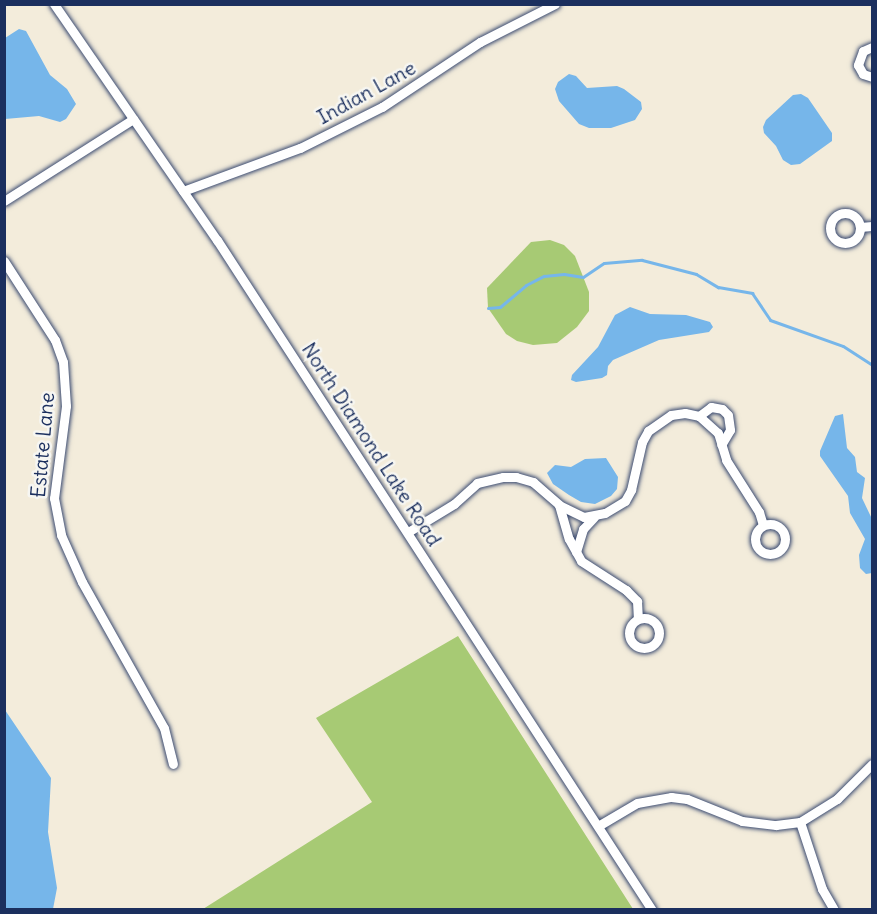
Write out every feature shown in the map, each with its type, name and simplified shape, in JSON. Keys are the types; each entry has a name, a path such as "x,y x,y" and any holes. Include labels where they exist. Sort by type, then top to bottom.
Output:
{"street":[{"name":"North Diamond Lake Road","path":"54,4 183,191 408,532 652,909"},
{"name":"Indian Lane","path":"183,191 319,138 385,105 480,42 555,4"},
{"path":"873,47 863,51 858,60 863,74 873,77"},
{"path":"4,201 133,119"},
{"path":"860,227 873,226"},
{"name":"Estate Lane","path":"4,261 55,340 63,362 66,406 54,498 61,535 82,582 164,728 173,764"},
{"path":"699,416 711,407 722,408 728,415 730,430 721,445"},
{"path":"408,532 454,504 477,483 487,478 516,477 533,482 559,505 584,517 594,517 615,508 625,501 631,490 642,442 648,431 671,415 685,413 699,416 718,432 726,460 759,512 763,525"},
{"path":"559,505 581,561 637,601 638,619"},
{"path":"576,552 583,529 594,517"},
{"path":"598,826 637,803 671,797 687,799 742,821 776,825 800,822 837,799 873,764"},
{"path":"800,822 822,889 834,909"}],"green space":[{"path":"550,240 564,245 575,256 589,292 589,311 577,327 557,343 533,345 517,341 506,334 488,308 487,288 531,242"},
{"path":"458,636 633,909 203,909 372,802 316,718"}],"water":[{"path":"19,29 26,31 50,75 67,89 76,104 66,119 60,122 39,116 5,119 5,38"},
{"path":"569,74 576,76 587,88 617,86 624,89 641,102 642,109 635,120 611,128 589,128 579,124 559,101 555,89 558,82"},
{"path":"801,94 808,98 832,133 832,141 800,164 791,165 783,160 776,146 764,133 763,127 766,120 793,95"},
{"path":"630,307 650,314 686,315 710,322 713,327 709,332 659,340 613,360 608,366 607,375 602,378 576,382 571,380 572,375 598,347 615,315"},
{"path":"843,414 847,448 855,457 857,472 865,478 862,498 872,519 872,573 866,574 860,568 859,555 865,539 850,513 848,496 820,456 835,416"},
{"path":"606,458 618,477 617,489 611,496 595,504 581,502 569,495 553,484 547,473 555,465 571,467 585,459"},
{"path":"5,710 51,778 48,832 57,888 53,909 5,909"}],"waterway":[{"path":"488,308 500,307 526,285 544,276 564,274 583,277 604,263 642,260 696,274 718,287 752,293 770,320 843,346 872,365"}]}
